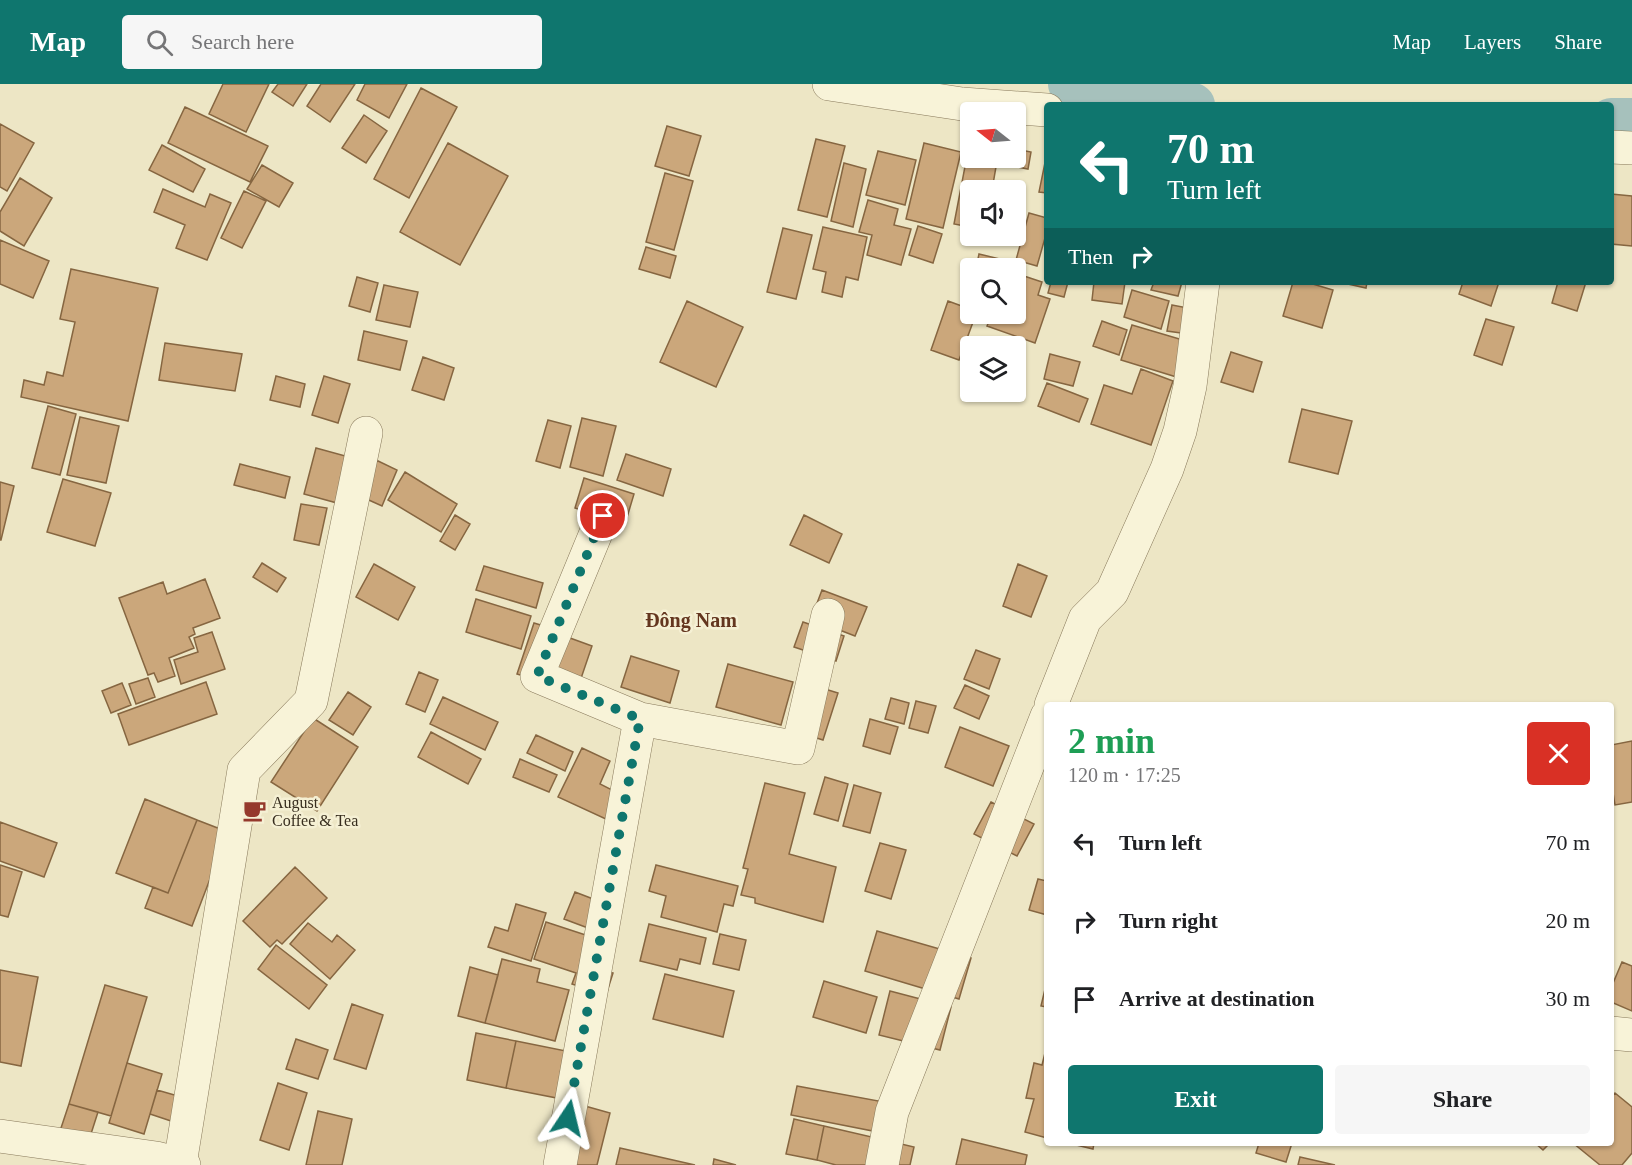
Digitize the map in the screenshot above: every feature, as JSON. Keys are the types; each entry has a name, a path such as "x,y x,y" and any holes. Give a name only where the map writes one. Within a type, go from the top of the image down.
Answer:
{"lane":[{"path":"829,84 962,104 1044,110"},
{"path":"1614,147 1632,148"},
{"path":"1052,702 1085,619 1112,592 1167,469 1180,431 1190,386 1203,285"},
{"path":"0,1136 156,1158 182,1164 244,770 311,701 366,433"},
{"path":"603,516 537,676 640,719 798,748 828,615"},
{"path":"560,1165 640,719"},
{"path":"882,1165 892,1112 1044,724"},
{"path":"1614,1033 1632,1035"}],"building":[{"path":"223,84 269,84 246,132 209,114"},
{"path":"278,84 307,84 293,106 272,92"},
{"path":"321,84 355,84 330,122 307,106"},
{"path":"365,84 407,84 389,118 357,100"},
{"path":"421,88 457,107 409,198 374,179"},
{"path":"185,107 268,146 250,182 168,143"},
{"path":"364,115 387,131 366,163 342,148"},
{"path":"0,124 34,143 7,191 0,187"},
{"path":"667,126 701,136 689,176 655,166"},
{"path":"816,139 845,146 827,217 798,210"},
{"path":"448,143 508,176 460,265 400,232"},
{"path":"924,143 960,152 943,228 906,219"},
{"path":"162,145 205,169 193,192 149,170"},
{"path":"878,151 916,160 905,205 866,195"},
{"path":"1026,151 1031,152 1028,169 1023,168 1026,168"},
{"path":"844,163 866,169 853,227 831,221"},
{"path":"262,165 293,183 279,207 247,189"},
{"path":"965,168 996,168 994,180 962,180"},
{"path":"1044,168 1044,193 1039,192"},
{"path":"665,173 693,181 674,250 646,242"},
{"path":"20,178 52,198 24,246 0,231 0,212"},
{"path":"163,189 205,207 210,194 231,203 207,260 176,248 185,225 154,212"},
{"path":"244,191 266,201 242,248 221,238"},
{"path":"960,193 960,225 954,224"},
{"path":"1614,194 1632,196 1632,246 1614,244"},
{"path":"868,200 898,209 894,225 911,229 901,265 867,255 872,235 859,232"},
{"path":"1029,213 1044,217 1044,242 1037,266 1026,263 1026,258 1017,258 1020,246 1026,246 1026,224"},
{"path":"918,226 942,234 933,263 909,255"},
{"path":"823,227 867,237 858,280 846,277 842,297 822,292 826,272 813,269"},
{"path":"783,228 812,235 796,299 767,292"},
{"path":"0,240 49,261 33,298 0,284"},
{"path":"646,247 676,256 670,278 639,269"},
{"path":"979,254 996,258 978,258"},
{"path":"71,269 158,288 128,421 21,397 24,380 44,385 47,372 63,376 75,322 60,319"},
{"path":"357,277 378,283 370,312 349,306"},
{"path":"1026,277 1042,282 1038,295 1050,299 1035,343 1026,340 1026,336 1015,336 987,326 988,324 1026,324"},
{"path":"384,285 418,292 410,327 376,320"},
{"path":"1050,285 1067,285 1064,297 1048,293"},
{"path":"1094,285 1125,285 1122,304 1092,300"},
{"path":"1153,285 1181,285 1178,296 1151,290"},
{"path":"1292,285 1316,285 1333,290 1322,328 1283,316"},
{"path":"1462,285 1498,285 1491,306 1459,294"},
{"path":"1557,285 1585,285 1577,311 1552,303"},
{"path":"1132,290 1169,301 1161,329 1124,317"},
{"path":"687,301 743,327 716,387 660,362"},
{"path":"948,301 960,305 960,324 972,324 968,336 960,336 959,360 931,350"},
{"path":"1172,305 1193,309 1188,334 1167,331"},
{"path":"1486,319 1514,327 1502,365 1474,355"},
{"path":"1102,321 1127,330 1119,355 1093,346"},
{"path":"1132,325 1193,343 1183,379 1121,360"},
{"path":"364,331 407,341 400,370 358,360"},
{"path":"165,343 242,354 235,391 159,380"},
{"path":"1231,352 1262,362 1253,392 1221,382"},
{"path":"1050,354 1080,362 1073,386 1044,379"},
{"path":"423,357 454,368 444,400 412,390"},
{"path":"1141,369 1173,381 1151,445 1091,424 1104,385 1132,394"},
{"path":"276,376 305,384 300,407 270,400"},
{"path":"324,376 350,384 338,423 312,415"},
{"path":"1047,383 1088,399 1079,422 1038,406"},
{"path":"48,406 76,414 60,475 32,468"},
{"path":"1302,409 1352,421 1338,474 1289,462"},
{"path":"80,417 119,426 106,483 67,475"},
{"path":"582,418 616,426 603,476 570,467"},
{"path":"548,420 571,426 560,468 536,461"},
{"path":"316,448 349,457 337,503 304,494"},
{"path":"626,454 671,469 663,496 617,480"},
{"path":"376,460 397,470 382,506 360,496"},
{"path":"240,464 290,477 285,498 234,485"},
{"path":"405,472 457,504 441,532 388,500"},
{"path":"584,478 634,494 625,524 575,508"},
{"path":"63,479 111,493 95,546 47,532"},
{"path":"0,482 14,486 1,540 0,540"},
{"path":"301,504 327,508 319,545 294,540"},
{"path":"455,515 470,524 455,550 440,541"},
{"path":"804,515 842,534 829,563 790,545"},
{"path":"262,563 286,578 277,592 253,577"},
{"path":"374,564 415,587 398,620 356,597"},
{"path":"1018,564 1047,576 1031,617 1003,606"},
{"path":"484,566 543,583 536,608 476,590"},
{"path":"205,579 220,618 193,628 195,634 189,637 194,648 169,658 175,676 158,682 154,673 148,675 119,598 163,582 167,594"},
{"path":"822,590 867,607 855,636 811,619"},
{"path":"476,599 531,616 521,649 466,632"},
{"path":"803,622 844,636 836,661 794,647"},
{"path":"534,623 554,629 537,680 517,674"},
{"path":"212,632 225,669 181,684 174,660 198,652 194,638"},
{"path":"559,634 592,646 575,696 541,684"},
{"path":"976,650 1000,659 989,689 964,679"},
{"path":"631,656 679,671 670,703 621,687"},
{"path":"728,664 793,682 781,725 716,707"},
{"path":"419,672 438,680 425,712 406,704"},
{"path":"148,678 155,697 136,704 129,684"},
{"path":"206,682 217,714 129,745 118,714"},
{"path":"122,683 131,705 111,713 102,691"},
{"path":"812,685 838,693 823,740 798,732"},
{"path":"965,685 989,696 979,719 954,708"},
{"path":"348,692 371,707 353,735 329,720"},
{"path":"443,697 498,722 485,750 430,724"},
{"path":"891,698 909,703 904,724 885,719"},
{"path":"916,701 936,706 928,733 909,728"},
{"path":"313,718 358,747 317,811 271,782"},
{"path":"870,719 898,727 890,754 863,746"},
{"path":"960,727 1009,746 993,786 945,767"},
{"path":"431,732 481,759 468,784 418,757"},
{"path":"536,735 573,752 565,771 527,753"},
{"path":"1632,741 1632,802 1615,805 1614,799 1614,744"},
{"path":"582,748 610,761 600,784 620,794 608,820 558,797"},
{"path":"520,759 557,775 549,792 513,777"},
{"path":"825,777 848,784 838,821 814,814"},
{"path":"765,783 805,793 789,854 836,867 823,922 755,903 755,898 741,895 748,869 743,868"},
{"path":"854,785 881,793 870,833 843,826"},
{"path":"145,799 197,820 168,893 116,873"},
{"path":"991,802 1016,815 999,847 974,834"},
{"path":"1016,815 1034,824 1017,856 999,847"},
{"path":"197,820 228,832 192,926 145,908 153,887 168,893"},
{"path":"0,822 57,843 44,877 0,861"},
{"path":"880,843 906,850 891,899 865,891"},
{"path":"0,865 22,872 8,917 0,915"},
{"path":"656,865 738,886 733,906 724,904 717,932 661,917 666,896 649,891"},
{"path":"295,867 327,898 282,944 277,940 270,947 243,921"},
{"path":"1038,879 1044,880 1044,914 1029,910"},
{"path":"575,892 614,907 604,934 564,919"},
{"path":"516,904 546,913 531,961 488,947 495,927 508,931"},
{"path":"546,922 610,943 601,970 613,973 606,995 572,984 576,973 534,959"},
{"path":"308,923 332,942 337,935 355,950 330,979 290,944"},
{"path":"649,924 706,938 700,964 680,959 677,970 640,961"},
{"path":"877,931 971,958 959,999 865,971"},
{"path":"720,934 746,940 739,970 713,964"},
{"path":"276,945 327,985 309,1009 258,969"},
{"path":"502,959 540,969 537,982 569,990 555,1041 485,1023"},
{"path":"1622,962 1632,966 1632,1011 1614,1003 1614,981"},
{"path":"470,967 498,975 485,1023 458,1016"},
{"path":"0,970 38,977 21,1066 0,1062"},
{"path":"665,974 734,991 723,1037 653,1019"},
{"path":"824,981 877,997 866,1033 813,1017"},
{"path":"105,985 147,997 111,1116 69,1104"},
{"path":"890,991 951,1007 940,1050 879,1035"},
{"path":"352,1004 383,1015 366,1069 334,1059"},
{"path":"476,1033 516,1041 506,1088 467,1080"},
{"path":"296,1039 328,1050 318,1079 286,1069"},
{"path":"516,1041 571,1052 562,1099 506,1088"},
{"path":"1044,1057 1044,1137 1025,1132 1034,1099 1026,1098 1034,1063 1042,1065"},
{"path":"127,1063 162,1074 144,1134 109,1123"},
{"path":"278,1083 307,1093 289,1150 260,1140"},
{"path":"797,1086 884,1102 878,1132 791,1115"},
{"path":"157,1090 178,1096 171,1121 150,1114"},
{"path":"1614,1094 1632,1107 1632,1153 1622,1165 1600,1165 1577,1146 1614,1146"},
{"path":"69,1104 98,1112 89,1140 60,1131"},
{"path":"585,1106 610,1113 597,1165 570,1165"},
{"path":"318,1111 352,1119 342,1165 306,1165"},
{"path":"794,1119 824,1126 817,1160 786,1154"},
{"path":"824,1126 876,1138 870,1165 836,1165 817,1160"},
{"path":"876,1138 914,1147 910,1165 870,1165"},
{"path":"962,1139 1027,1155 1025,1165 956,1165"},
{"path":"1258,1146 1291,1146 1286,1162 1256,1153"},
{"path":"620,1148 695,1165 616,1165"},
{"path":"1300,1157 1335,1165 1298,1165"},
{"path":"714,1159 736,1165 713,1165"}],"waterway":[{"path":"1070,84 1175,102"},
{"path":"1614,120 1632,120"}],"place":[{"name":"August Coffee & Tea","path":"254,811"}],"district":[{"name":"Đông Nam","path":"691,620"}],"route":[{"path":"568,1118 640,719 537,676 603,516"}]}
